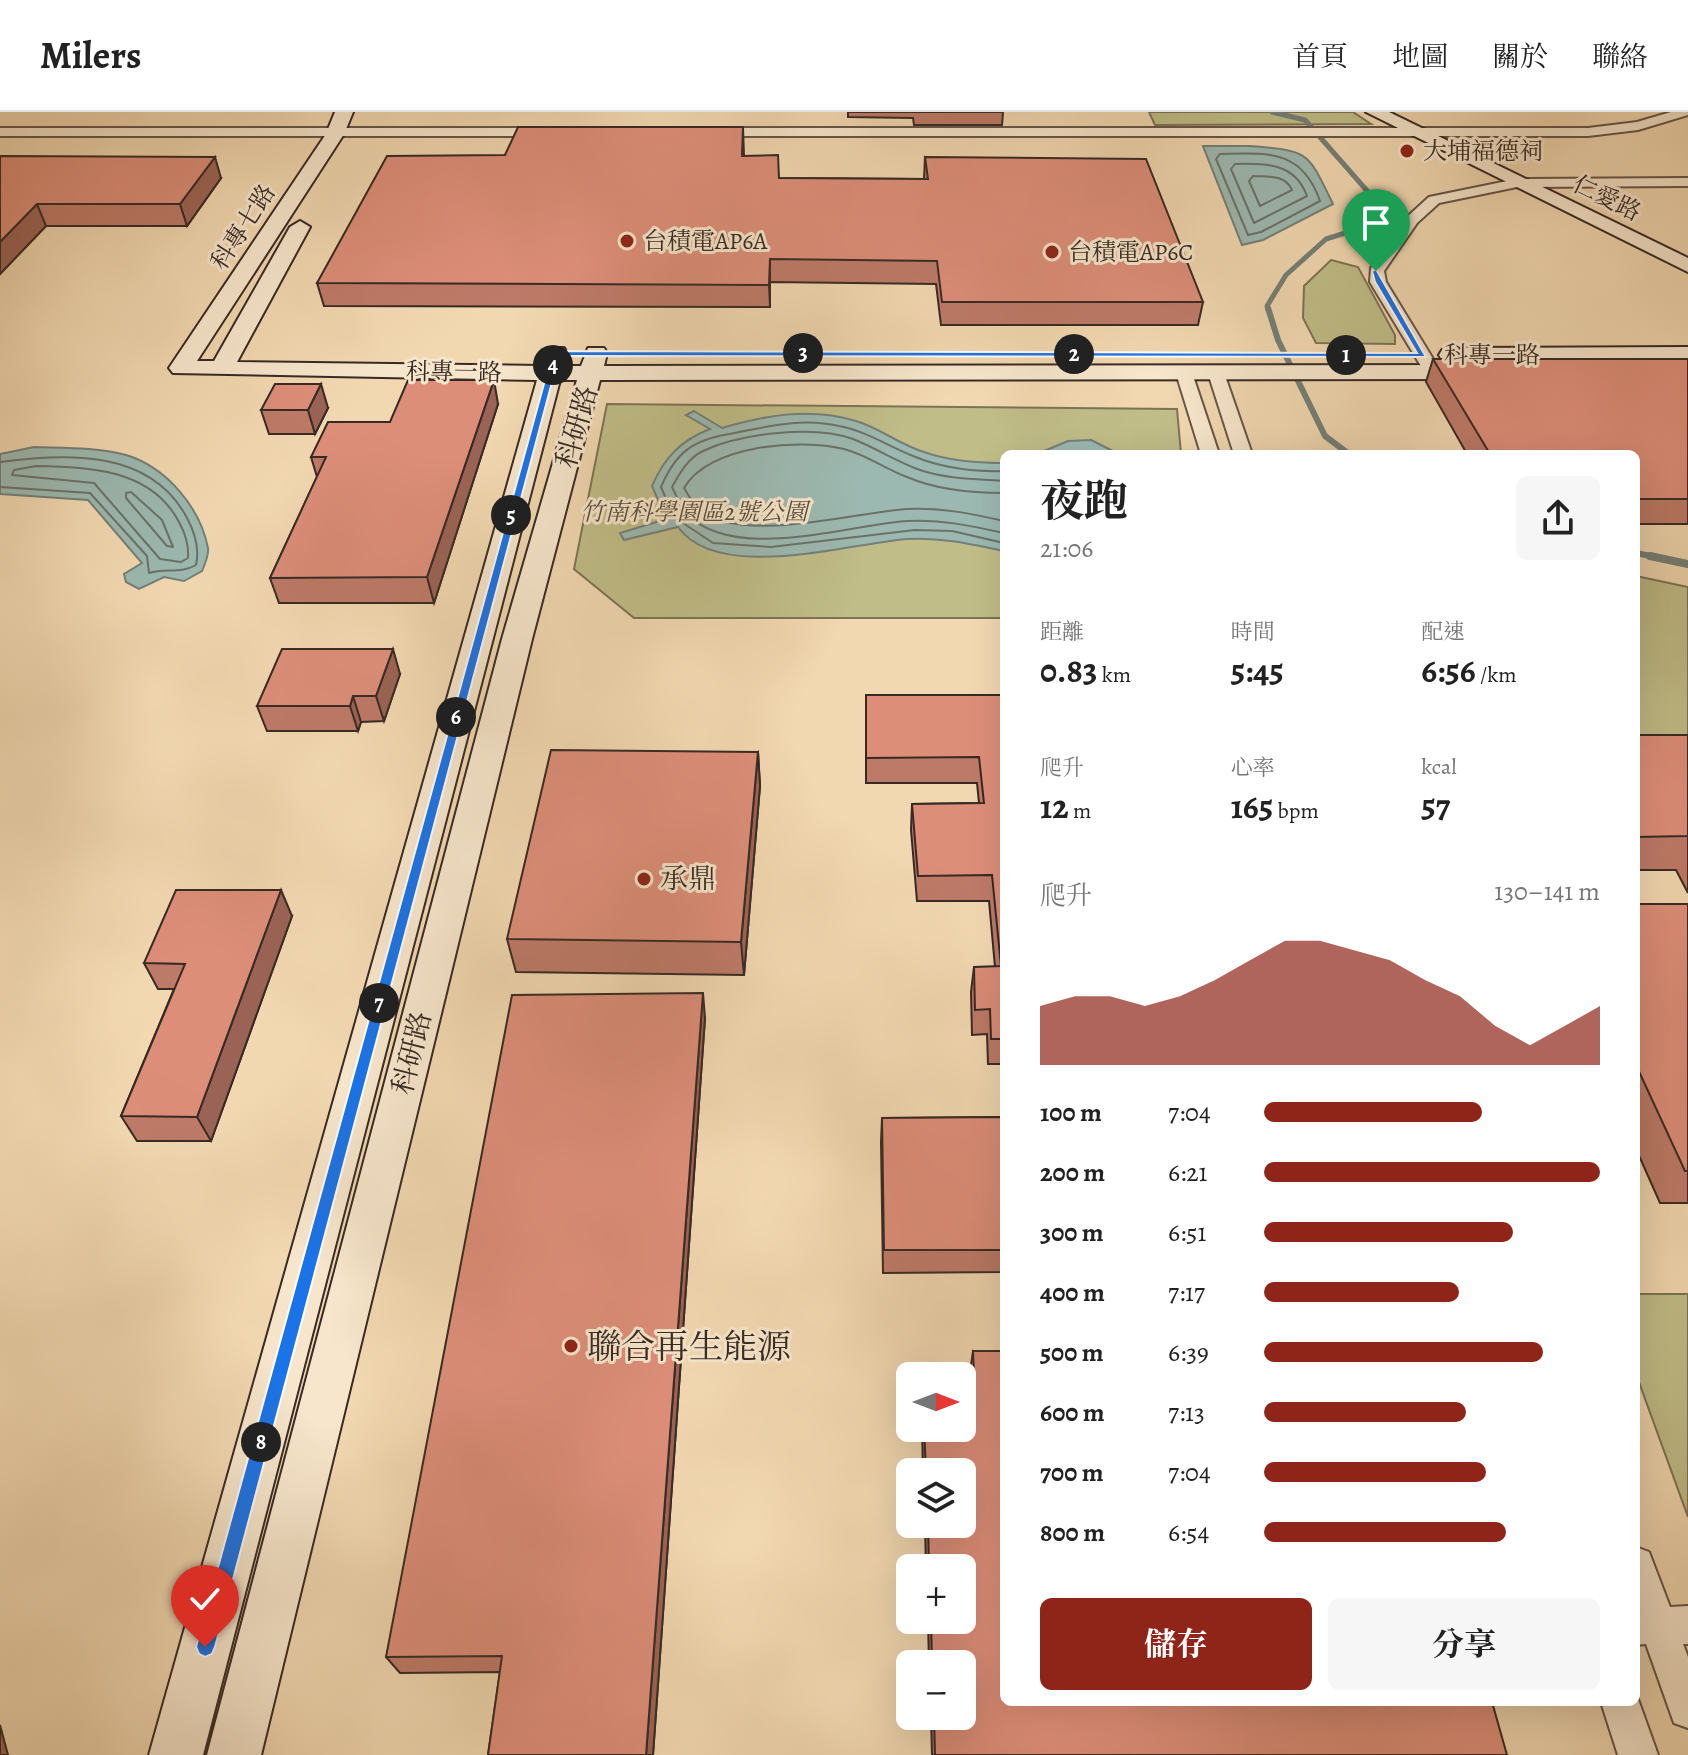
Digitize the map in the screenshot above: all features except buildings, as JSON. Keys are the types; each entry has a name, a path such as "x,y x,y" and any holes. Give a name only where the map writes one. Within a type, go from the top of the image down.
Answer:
{"street":[{"name":"科專七路","path":"226,360 344,134 344,112"},
{"name":"科專七路","path":"186,359 362,112"},
{"path":"1133,112 1140,132"},
{"name":"仁愛路","path":"1375,112 1688,266"},
{"path":"698,132 1588,132 1638,126 1684,112"},
{"path":"0,132 556,132"},
{"path":"1428,364 1378,282 1376,271 1412,220 1434,200 1517,183 1688,182"},
{"name":"科專一路","path":"1428,364 1688,354"},
{"name":"科專一路","path":"186,359 553,363 1428,364 1688,372"},
{"name":"科研路","path":"176,1755 553,363"},
{"name":"科研路","path":"234,1755 517,639 594,363"},
{"path":"1182,364 1209,450"},
{"path":"1213,364 1242,450"},
{"path":"1640,1575 1688,1709"},
{"path":"1621,1706 1638,1755"}],"green space":[{"path":"1149,112 1353,112 1371,124 1155,125"},
{"path":"1331,260 1358,267 1395,335 1395,344 1316,343 1303,318 1304,286"},
{"name":"竹南科學園區2號公園","path":"607,404 1177,409 1181,450 1000,450 1000,618 634,618 574,569"},
{"path":"1640,577 1688,587 1688,745 1640,745"},
{"path":"1640,1294 1688,1294 1688,1517 1640,1385"}],"water":[{"path":"1203,146 1285,150 1304,157 1318,173 1333,204 1263,240 1242,245"},
{"path":"694,411 722,428 789,414 822,414 865,424 934,455 964,461 1000,463 1000,550 932,539 907,539 785,556 752,557 722,553 697,544 678,527 624,540 620,533 666,519 652,486 675,451 710,429 686,415"},
{"path":"1091,440 1111,450 1047,450 1068,441"},
{"path":"34,447 115,452 155,469 189,504 204,533 208,548 202,571 184,581 164,577 139,589 126,582 124,574 142,563 88,500 0,494 0,454"}],"waterway":[{"path":"1268,310 1267,306 1286,275 1326,239 1374,224 1376,201 1305,120 1272,112"},
{"path":"1268,308 1278,340 1325,436 1344,450"},
{"path":"1640,554 1660,558"},
{"path":"1650,556 1688,564"}],"place":[{"name":"大埔福德祠","path":"1407,151"},
{"name":"台積電AP6A","path":"627,241"},
{"name":"台積電AP6C","path":"1052,252"},
{"name":"承鼎","path":"644,879"},
{"name":"聯合再生能源","path":"571,1346"}],"route":[{"path":"205,1647 556,353 1423,355 1378,282 1376,271"}]}
